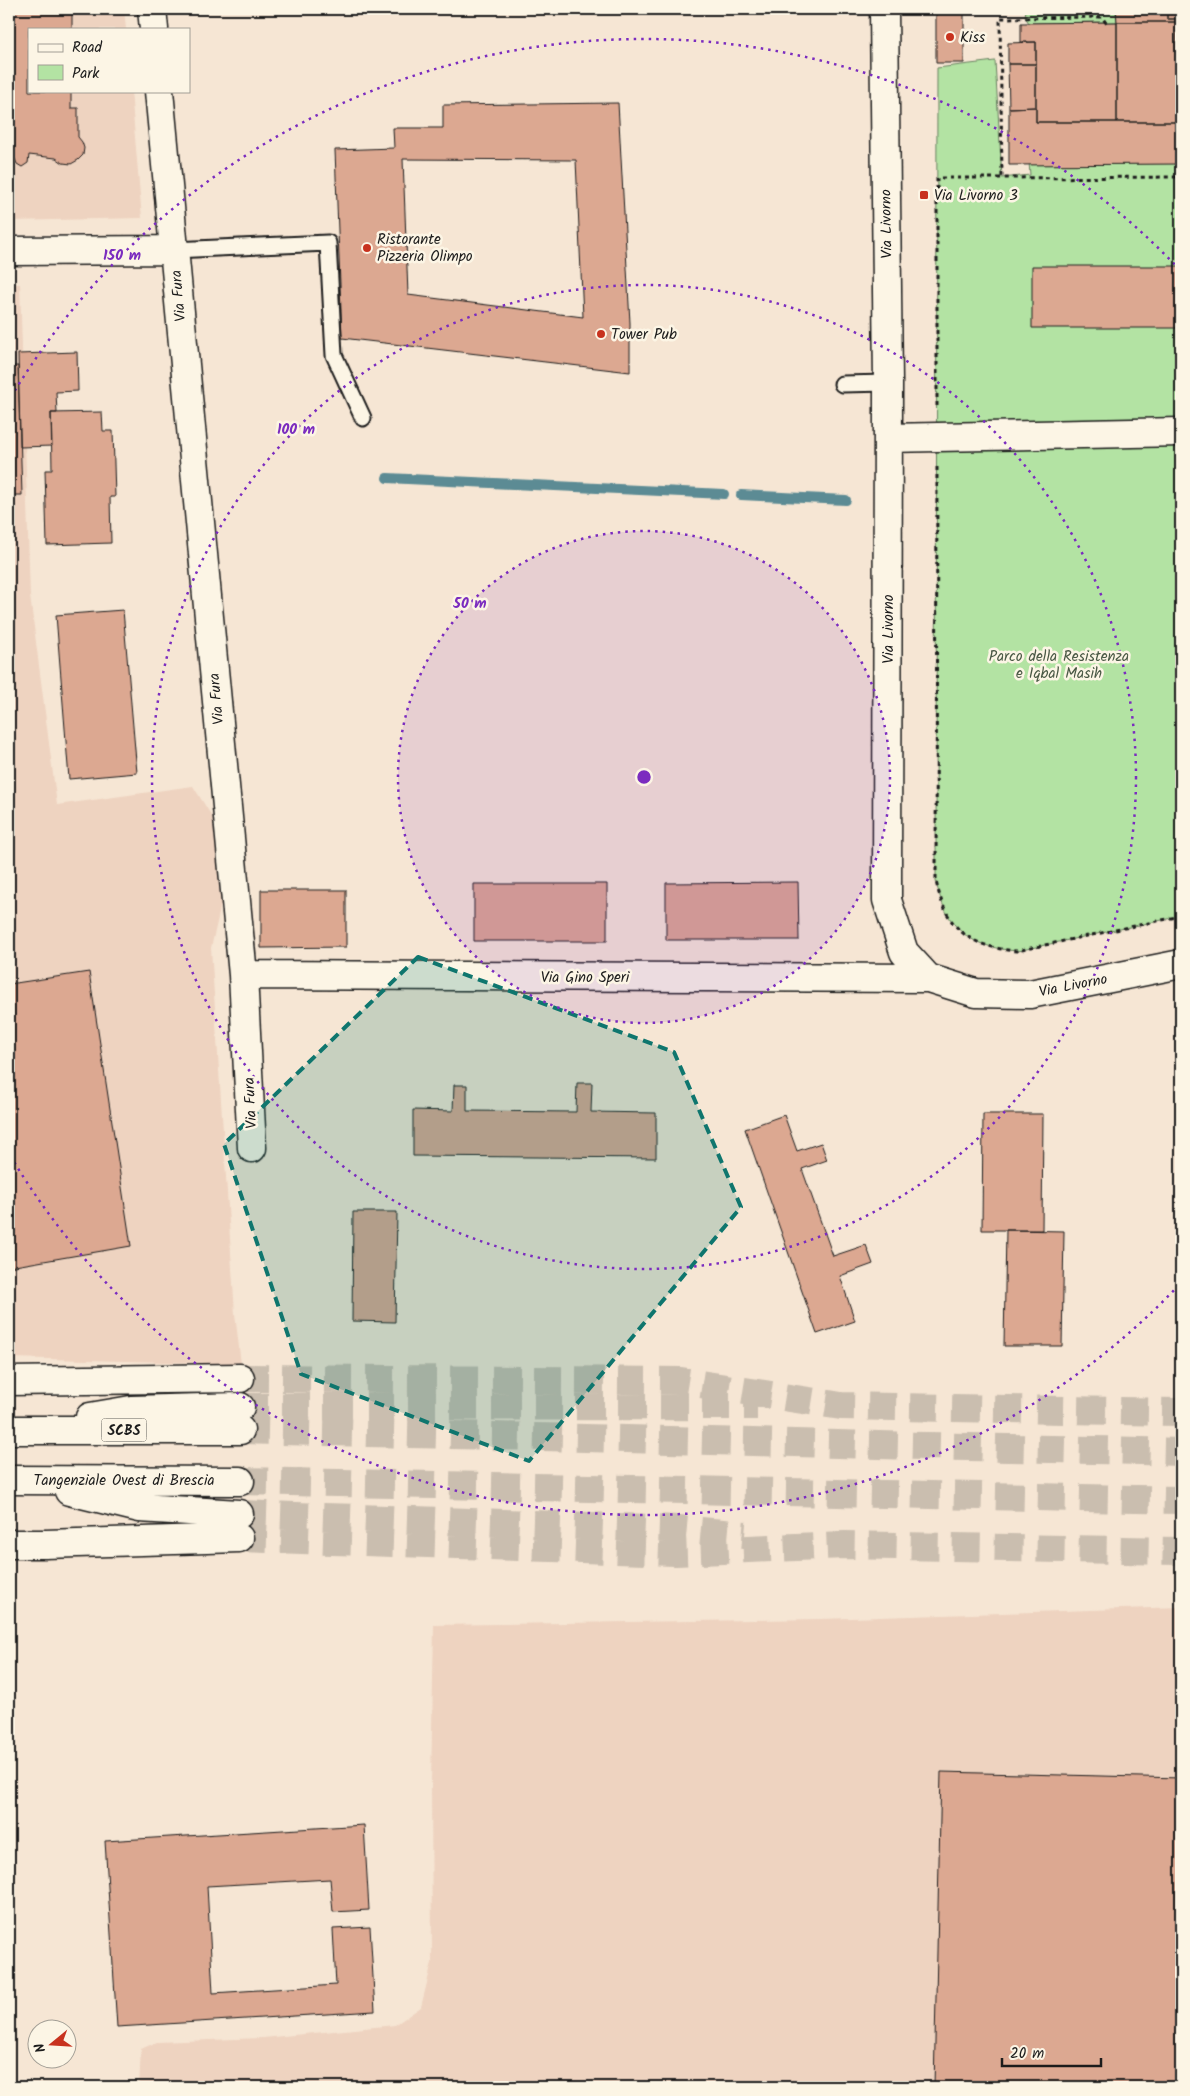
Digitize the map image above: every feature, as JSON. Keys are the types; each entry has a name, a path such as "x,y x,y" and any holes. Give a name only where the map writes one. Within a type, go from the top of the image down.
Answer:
{"main road":[{"path":"152,9 154,28"},
{"name":"Via Livorno","path":"884,9 888,383 887,900 904,952 928,978 976,993 1030,994 1181,964"},
{"name":"Via Fura","path":"159,92 243,975 252,1148"},
{"path":"9,251 173,250"},
{"path":"888,438 1181,432"},
{"name":"Via Gino Speri","path":"243,975 928,978"},
{"path":"9,1381 240,1378"},
{"path":"14,1430 131,1410 240,1419"},
{"path":"9,1544 45,1544 239,1526 139,1508 17,1480"},
{"name":"Tangenziale Ovest di Brescia","path":"17,1480 240,1481"}],"lane":[{"name":"Via Fura","path":"173,250 328,244 334,355 363,418"},
{"path":"842,384 888,383"}],"path":[{"path":"1002,178 1000,18 1102,17 1106,23"},
{"path":"937,406 937,178 1181,177"},
{"path":"937,458 936,881 940,898 949,918 960,932 978,943 998,949 1017,951 1181,916"}],"highlighted area":[{"path":"418,957 674,1052 741,1207 529,1461 301,1374 224,1144"}],"shaded area":[{"path":"9,9 124,9 126,28 28,28 28,92 131,92 142,218 9,221"},
{"path":"9,284 20,284 30,596 57,805 193,786 216,823 224,892 211,948 235,1314 241,1364 9,1358"},
{"path":"1181,1607 1181,2087 139,2087 141,2049 157,2042 263,2038 395,2025 421,2007 432,1963 431,1782 434,1625 821,1619"}],"green space":[{"path":"1026,9 1116,9 1117,22 1029,23 1025,17"},
{"name":"Parco della Resistenza e Iqbal Masih","path":"995,61 1002,178 1030,175 1029,162 1181,162 1181,916 1017,951 986,945 962,933 946,912 936,881 937,68"}],"building":[{"path":"9,9 72,9 72,28 28,28 28,92 71,92 71,108 78,108 78,137 84,148 83,155 71,164 63,163 56,158 29,155 28,163 22,167 17,164 15,159 9,159"},
{"path":"1116,9 1167,9 1167,19 1177,19 1177,22 1117,22"},
{"path":"1167,9 1181,9 1181,164 1009,165 1009,108 1036,107 1036,122 1178,122 1177,19 1167,19"},
{"name":"Kiss","path":"936,11 964,11 964,63 936,63"},
{"path":"1117,22 1177,22 1178,122 1117,122"},
{"path":"1117,22 1117,122 1036,122 1036,42 1021,42 1021,23"},
{"path":"1036,42 1036,64 1008,64 1008,43"},
{"path":"1008,64 1036,64 1036,107 1009,108"},
{"path":"618,103 630,323 630,372 342,338 335,150 394,148 393,128 443,128 443,105","holes":["403,159 576,160 583,317 408,295"]},
{"path":"1032,266 1181,266 1181,328 1032,328"},
{"path":"77,352 78,391 56,392 57,413 51,413 52,446 20,447 18,354"},
{"path":"9,366 18,366 22,495 9,495"},
{"path":"102,412 103,431 113,431 115,497 110,497 111,543 47,545 45,470 52,470 51,413"},
{"path":"123,610 137,773 69,779 56,615"},
{"path":"798,882 799,940 666,940 666,883"},
{"path":"474,884 607,884 607,941 474,941"},
{"path":"261,890 346,890 346,947 261,948"},
{"path":"89,972 131,1246 9,1267 9,984"},
{"path":"577,1083 592,1083 591,1112 656,1113 656,1158 413,1156 413,1110 453,1111 454,1085 467,1085 467,1111 576,1112"},
{"path":"983,1114 1043,1114 1042,1230 982,1230"},
{"path":"784,1115 797,1151 821,1143 827,1160 802,1169 833,1256 866,1245 873,1264 840,1276 855,1321 817,1334 745,1129"},
{"path":"353,1212 397,1212 395,1322 352,1321"},
{"path":"1006,1230 1064,1231 1062,1346 1004,1346"},
{"path":"941,1772 1181,1778 1181,2087 934,2087"},
{"path":"364,1825 369,1910 333,1912 330,1879 207,1886 213,1993 336,1985 333,1929 370,1927 375,2011 117,2027 105,1841"}],"waterway":[{"path":"387,478 724,494"},
{"path":"741,495 846,500"}],"tunnel":[{"path":"240,1378 681,1381 841,1406 1181,1412"},
{"path":"240,1407 757,1406"},
{"path":"240,1430 1181,1452"},
{"path":"240,1481 1181,1500"},
{"path":"239,1514 678,1529 745,1535"},
{"path":"239,1538 676,1552 845,1545 1181,1551"}],"place":[{"name":"Kiss","path":"950,37"},
{"name":"Via Livorno 3","path":"924,195"},
{"name":"Ristorante Pizzeria Olimpo","path":"367,248"},
{"name":"Tower Pub","path":"601,334"}]}
